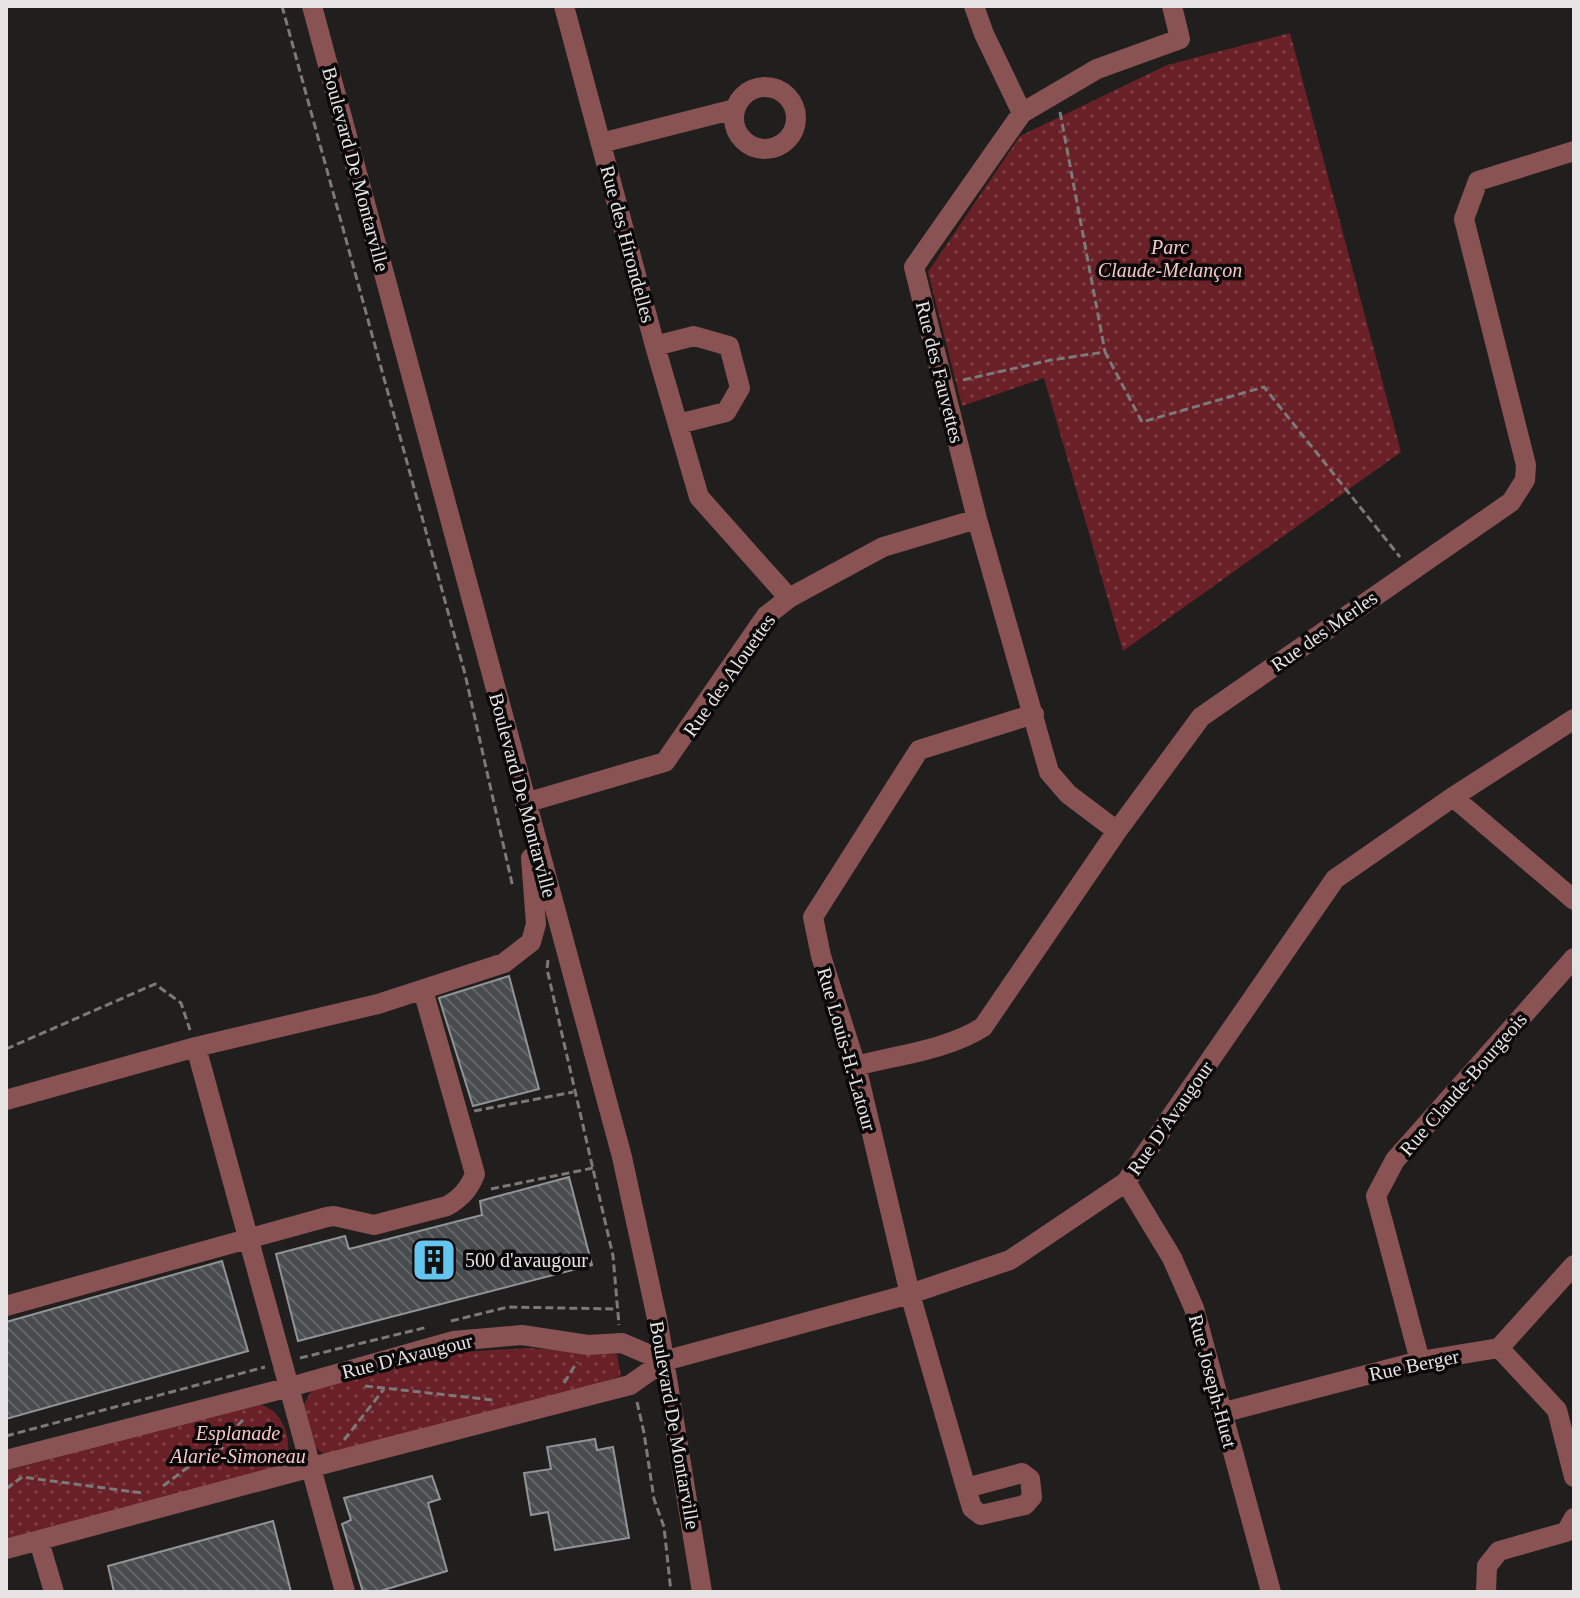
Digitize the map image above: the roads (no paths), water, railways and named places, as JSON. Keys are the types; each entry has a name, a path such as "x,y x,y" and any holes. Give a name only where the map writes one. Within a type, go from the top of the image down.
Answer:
{"street":[{"name":"Boulevard De Montarville","path":"312,6 622,1157 671,1393 702,1592"},
{"name":"Rue des Hirondelles","path":"564,6 699,497 789,598"},
{"path":"974,6 1022,113"},
{"name":"Rue des Fauvettes","path":"1117,831 1068,794 1049,772 977,519 914,267 1022,113 1097,69 1180,39 1172,6"},
{"name":"Rue des Hirondelles","path":"601,143 735,109"},
{"name":"Rue des Merles","path":"856,1066 969,1036 983,1027 1117,831 1201,717 1511,502 1525,480 1526,465 1464,219 1478,181 1574,151"},
{"name":"Rue des Hirondelles","path":"655,346 694,336 729,346 740,388 726,412 678,424"},
{"name":"Rue des Alouettes","path":"525,803 665,762 766,616 789,598 883,547 977,519"},
{"name":"Rue Louis-H.-Latour","path":"966,1488 910,1294 856,1066 821,956 813,917 919,750 1034,714"},
{"name":"Rue D'Avaugour","path":"6,1549 630,1385 664,1361 910,1294 1010,1260 1126,1182 1335,879 1453,797 1574,719"},
{"path":"1453,797 1574,900"},
{"path":"6,1100 196,1047 378,1004 504,963 531,942 536,924 531,852 533,831"},
{"name":"Rue Claude-Bourgeois","path":"1420,1361 1376,1196 1395,1160 1574,958"},
{"path":"6,1306 327,1217 374,1225 447,1206 464,1194 475,1174 423,990"},
{"path":"196,1047 290,1387 320,1465 345,1592"},
{"name":"Rue Joseph-Huet","path":"1126,1182 1172,1258 1194,1308 1271,1592"},
{"path":"1574,1265 1499,1348 1557,1410 1574,1477"},
{"name":"Rue D'Avaugour","path":"6,1460 290,1387 453,1341 522,1335 588,1345 622,1343 664,1361"},
{"name":"Rue Berger","path":"1221,1413 1420,1361 1499,1348"},
{"path":"1486,1592 1487,1566 1499,1551 1566,1532 1574,1518"},
{"path":"39,1541 54,1592"}],"place":[{"name":"500 d'avaugour","path":"434,1260"}],"park label":[{"name":"Parc Claude-Melançon","path":"1170,258"},
{"name":"Esplanade Alarie-Simoneau","path":"238,1444"}]}
